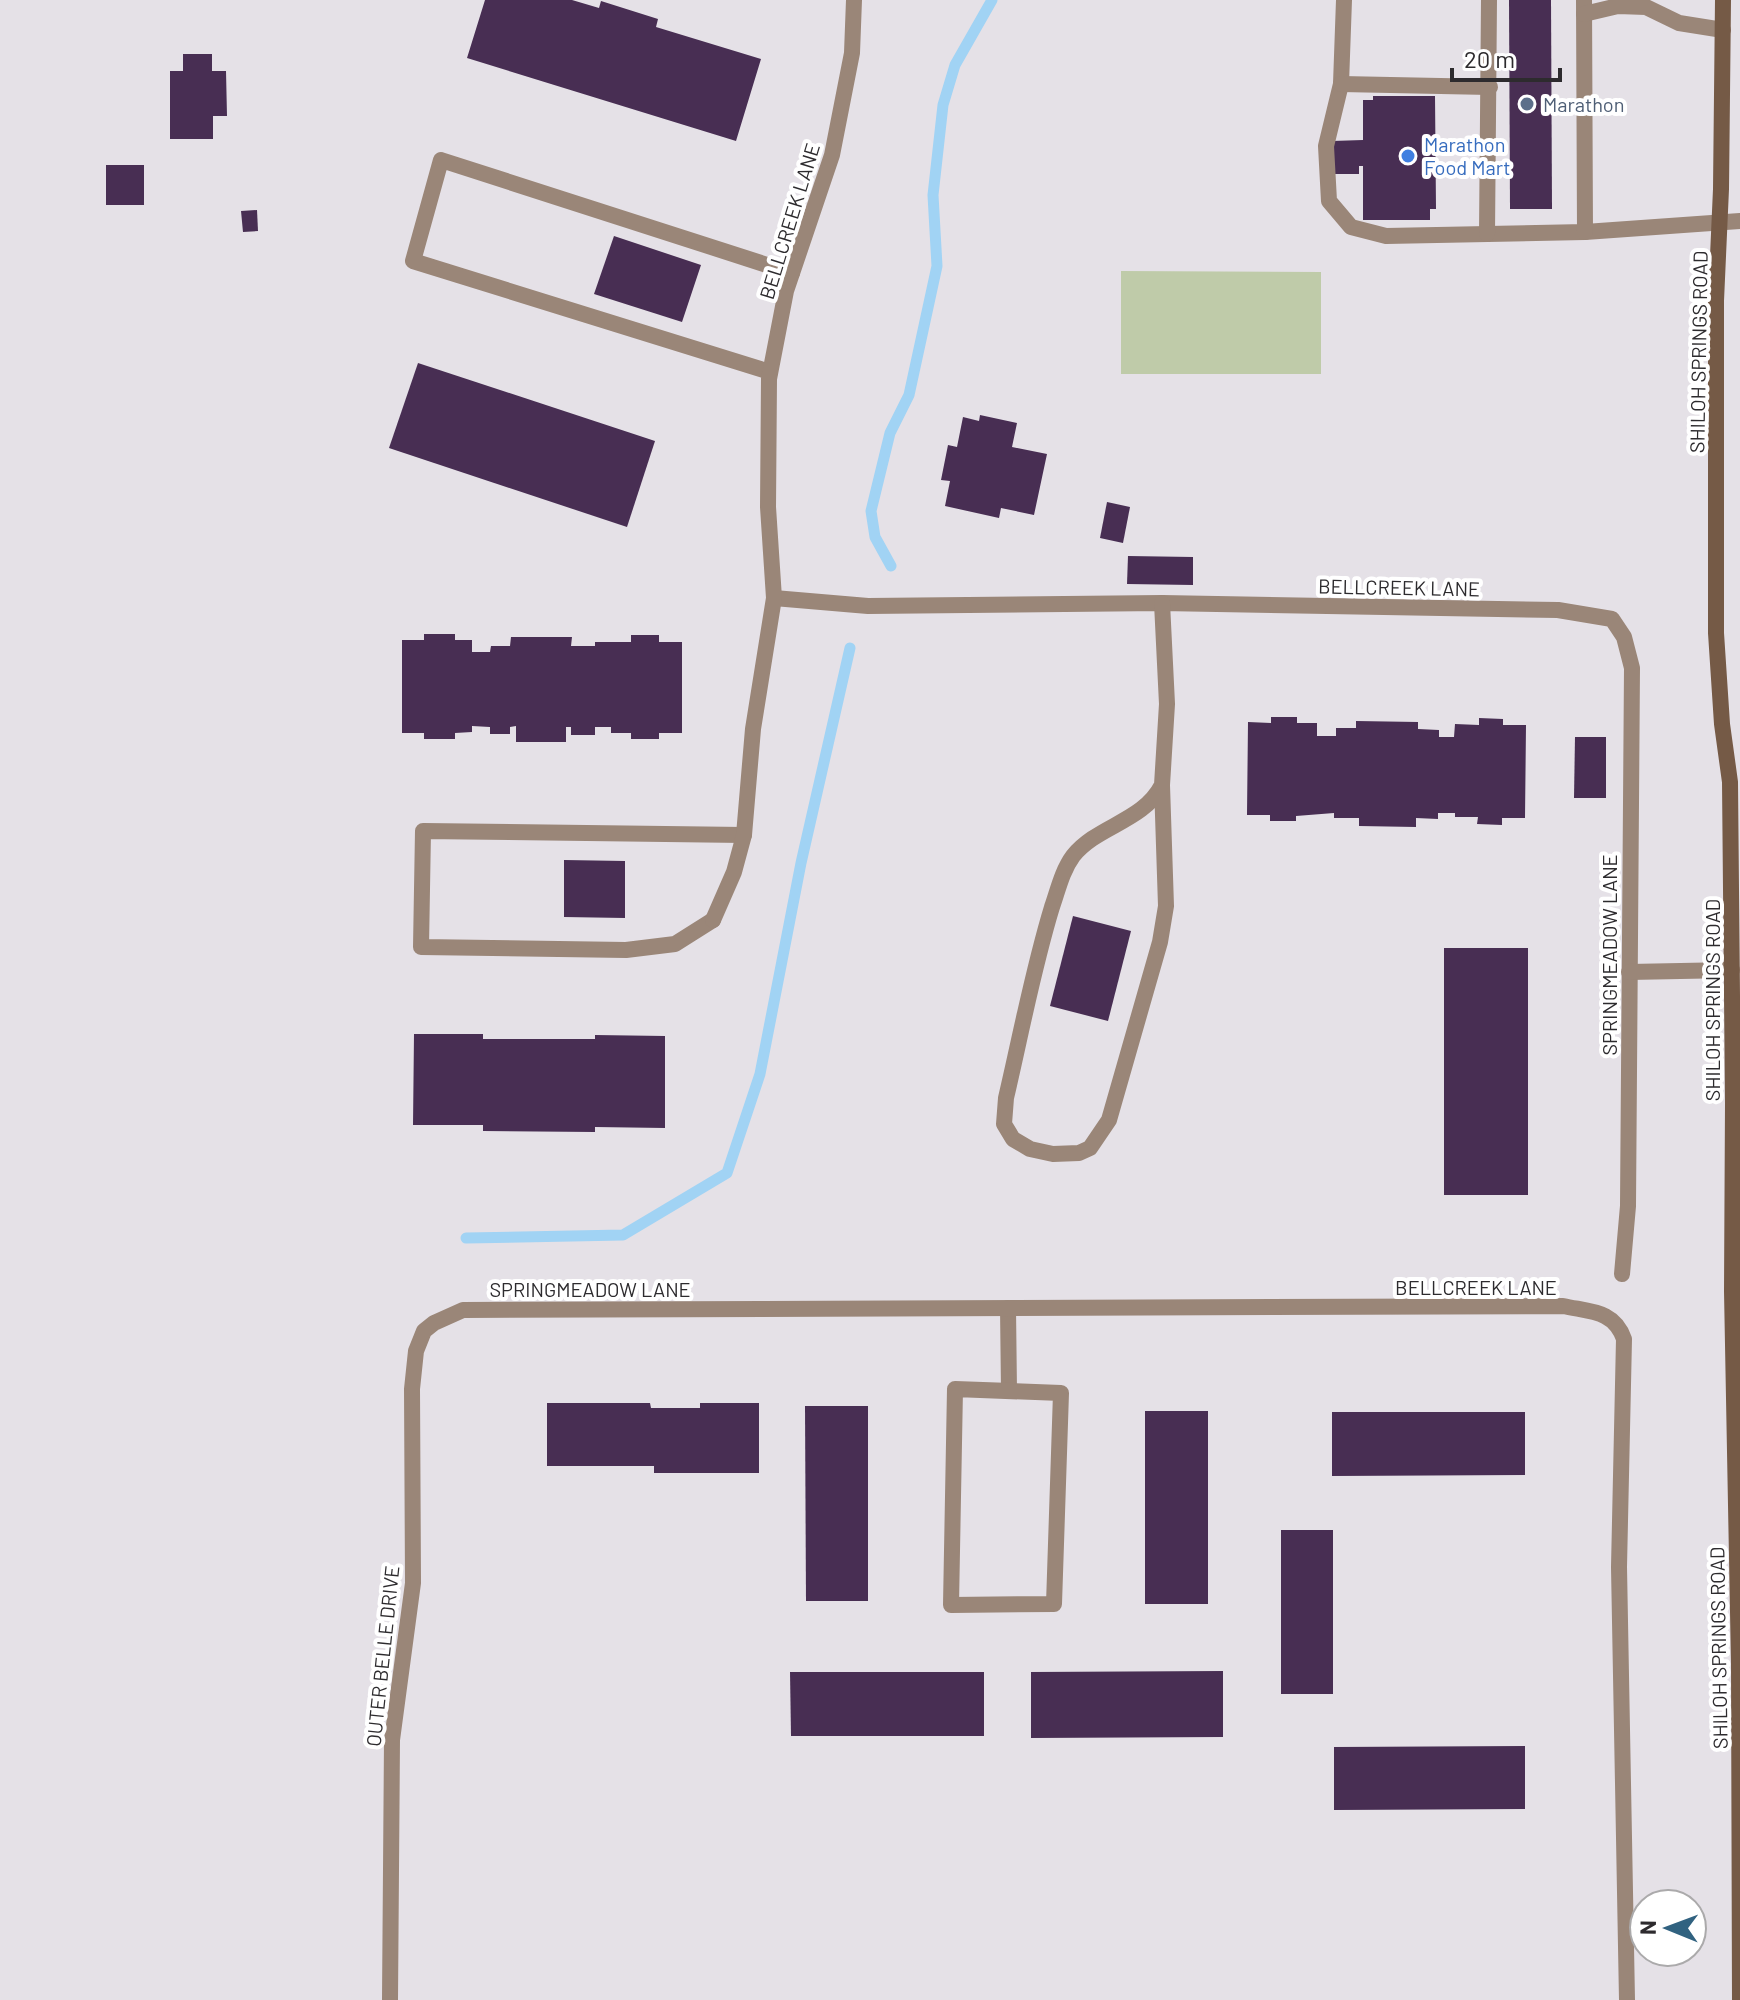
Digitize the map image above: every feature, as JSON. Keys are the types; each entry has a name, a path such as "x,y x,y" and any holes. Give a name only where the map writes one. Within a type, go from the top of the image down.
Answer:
{"street":[{"name":"BELLCREEK LANE","path":"744,835 423,831 421,947 626,950 675,944 713,920 734,872 744,835 753,729 774,598 768,507 770,372 792,273 832,155 852,53 854,0"},
{"path":"1344,0 1341,84 1326,146 1329,201 1351,227 1386,236 1585,232 1740,221"},
{"path":"1487,234 1489,0"},
{"name":"SHILOH SPRINGS ROAD","path":"1723,0 1716,301 1716,633 1722,724 1730,782 1736,1102 1740,2000"},
{"path":"1585,232 1584,7 1646,7 1679,23 1723,30"},
{"path":"1341,84 1490,87"},
{"path":"770,372 413,261 441,160 792,273"},
{"name":"BELLCREEK LANE","path":"774,598 868,606 1162,603 1558,610 1612,619 1624,637"},
{"path":"1162,603 1167,704 1162,785 1166,906 1160,942 1109,1120 1090,1148 1079,1153 1053,1154 1030,1149 1013,1139 1004,1124 1006,1098 1043,939 1063,873 1088,839 1139,812 1155,799 1162,785"},
{"name":"SPRINGMEADOW LANE","path":"1622,1274 1628,1206 1632,668 1624,637"},
{"path":"1629,972 1732,970"},
{"name":"BELLCREEK LANE","path":"749,1309 1563,1306 1609,1317 1619,1326 1624,1339 1619,1567 1627,2000"},
{"path":"1008,1308 1009,1391"},
{"name":"SPRINGMEADOW LANE","path":"434,1323 463,1310 749,1309"},
{"name":"OUTER BELLE DRIVE","path":"390,2000 392,1740 413,1583 412,1389 416,1351 424,1331 434,1323"},
{"path":"955,1389 1009,1391 1061,1393 1054,1604 951,1605 955,1389"}],"green space":[{"path":"1121,271 1321,272 1321,374 1121,374"}],"building":[{"path":"485,0 572,0 599,8 601,1 658,19 656,27 761,59 736,141 467,58"},
{"path":"1509,0 1551,0 1552,209 1510,209"},
{"path":"183,54 212,54 212,71 226,71 227,116 213,116 213,139 170,139 170,71 183,71"},
{"path":"1373,96 1435,96 1436,209 1430,209 1430,220 1363,220 1363,166 1359,166 1359,174 1332,174 1332,141 1363,140 1363,100 1373,100"},
{"path":"106,165 144,165 144,205 106,205"},
{"path":"257,210 258,231 243,232 241,211"},
{"path":"614,236 701,265 682,322 594,294"},
{"path":"418,363 655,441 627,527 389,448"},
{"path":"980,415 1017,423 1012,447 1047,454 1034,515 1001,508 999,518 945,506 950,481 941,480 948,445 957,447 963,417 979,421"},
{"path":"1107,502 1130,507 1123,543 1100,538"},
{"path":"1128,556 1193,557 1193,585 1127,584"},
{"path":"424,634 455,634 455,640 472,640 472,652 490,652 491,646 510,646 511,637 572,637 571,646 631,642 631,635 659,635 659,642 682,642 682,733 659,733 659,739 631,739 631,733 611,733 611,727 595,727 595,735 571,735 571,727 566,727 566,742 516,742 516,726 510,727 510,734 490,734 490,727 472,726 472,732 455,733 455,739 424,739 424,733 402,733 402,640 424,640"},
{"path":"1271,717 1297,717 1297,723 1317,723 1317,736 1336,736 1336,728 1356,728 1356,721 1418,722 1418,729 1439,730 1439,737 1454,737 1455,724 1479,725 1479,718 1503,719 1503,725 1526,725 1525,818 1502,818 1502,825 1477,824 1478,817 1438,813 1438,819 1416,818 1416,827 1359,826 1359,818 1334,818 1334,813 1296,816 1296,821 1270,821 1270,815 1247,815 1248,722 1271,723"},
{"path":"1575,737 1606,737 1606,798 1574,798"},
{"path":"564,860 625,861 625,918 564,917"},
{"path":"1073,916 1131,931 1108,1021 1050,1006"},
{"path":"1444,948 1528,948 1528,1195 1444,1195"},
{"path":"414,1034 483,1034 483,1039 665,1036 665,1128 595,1127 595,1132 483,1131 483,1125 413,1125"},
{"path":"547,1403 650,1403 651,1408 700,1408 700,1403 759,1403 759,1473 654,1473 654,1466 547,1466"},
{"path":"805,1406 868,1406 868,1601 806,1601"},
{"path":"1145,1411 1208,1411 1208,1604 1145,1604"},
{"path":"1332,1412 1525,1412 1525,1475 1332,1476"},
{"path":"1281,1530 1333,1530 1333,1694 1281,1694"},
{"path":"1223,1671 1223,1737 1031,1738 1031,1672"},
{"path":"790,1672 984,1672 984,1736 791,1736"},
{"path":"1525,1746 1525,1809 1334,1810 1334,1747"}],"waterway":[{"path":"891,566 875,537 871,511 890,433 909,395 937,266 933,195 943,105 955,65 992,0"},
{"path":"466,1238 623,1235 727,1173 760,1074 801,863 850,648"}],"place":[{"name":"Marathon","path":"1527,104"},
{"name":"Marathon Food Mart","path":"1408,156"}]}
